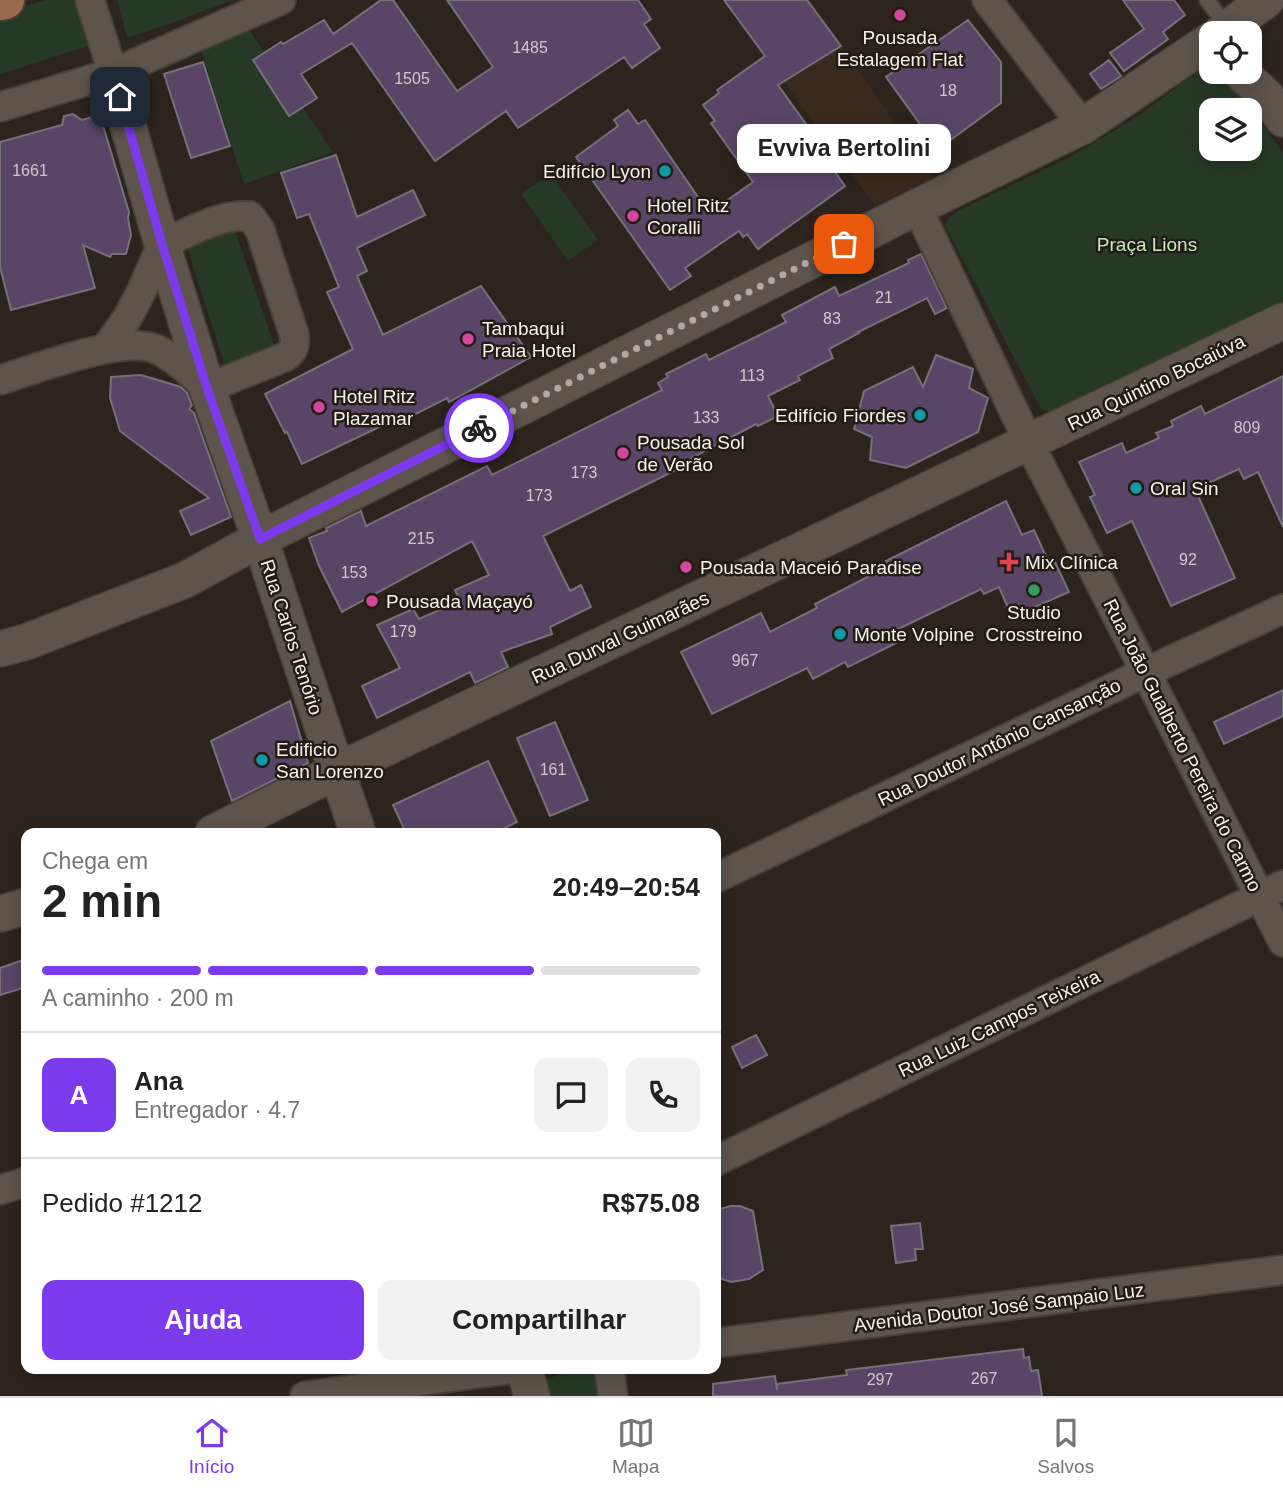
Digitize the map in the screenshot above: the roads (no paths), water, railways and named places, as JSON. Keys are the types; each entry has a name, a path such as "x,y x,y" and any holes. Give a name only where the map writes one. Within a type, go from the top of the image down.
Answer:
{"street":[{"name":"Rua Carlos Tenório","path":"90,0 207,388 356,828"},
{"path":"0,107 113,73 281,0"},
{"path":"987,0 1083,126"},
{"path":"1239,21 1266,0"},
{"path":"0,649 26,642 185,580 260,539 1083,126 1199,51"},
{"path":"1256,84 1278,100"},
{"name":"Rua João Gualberto Pereira do Carmo","path":"917,207 1029,443 1146,672 1272,890 1283,942"},
{"path":"0,380 106,348 135,346 155,349 175,361 207,388 285,358 296,344 294,334 256,222 250,216 240,215 219,219 162,244 128,317 106,348"},
{"name":"Rua Quintino Bocaiúva","path":"1029,443 1283,321"},
{"name":"Rua Durval Guimarães","path":"223,828 337,771 1029,443"},
{"name":"Rua Doutor Antônio Cansanção","path":"721,876 1283,609"},
{"name":"Rua Luiz Campos Teixeira","path":"721,1159 1272,890"},
{"path":"0,914 21,908"},
{"path":"0,1190 21,1184"},
{"name":"Avenida Doutor José Sampaio Luz","path":"721,1342 1283,1270"},
{"path":"305,1396 475,1374"},
{"path":"523,1374 532,1396"},
{"path":"611,1374 613,1396"}],"lane":[{"path":"1207,0 1211,21"}],"place":[{"name":"Pousada Estalagem Flat","path":"900,15"},
{"name":"Edifício Lyon","path":"665,171"},
{"name":"Hotel Ritz Coralli","path":"633,216"},
{"name":"Evviva Bertolini","path":"844,244"},
{"name":"Tambaqui Praia Hotel","path":"468,339"},
{"name":"Hotel Ritz Plazamar","path":"319,407"},
{"name":"Edifício Fiordes","path":"920,415"},
{"name":"Pousada Sol de Verão","path":"623,453"},
{"name":"Oral Sin","path":"1136,488"},
{"name":"Mix Clínica","path":"1009,562"},
{"name":"Pousada Maceió Paradise","path":"686,567"},
{"name":"Studio Crosstreino","path":"1034,590"},
{"name":"Pousada Maçayó","path":"372,601"},
{"name":"Monte Volpine","path":"840,634"},
{"name":"Edificio San Lorenzo","path":"262,760"}],"park label":[{"name":"Praça Lions","path":"1147,244"}]}
